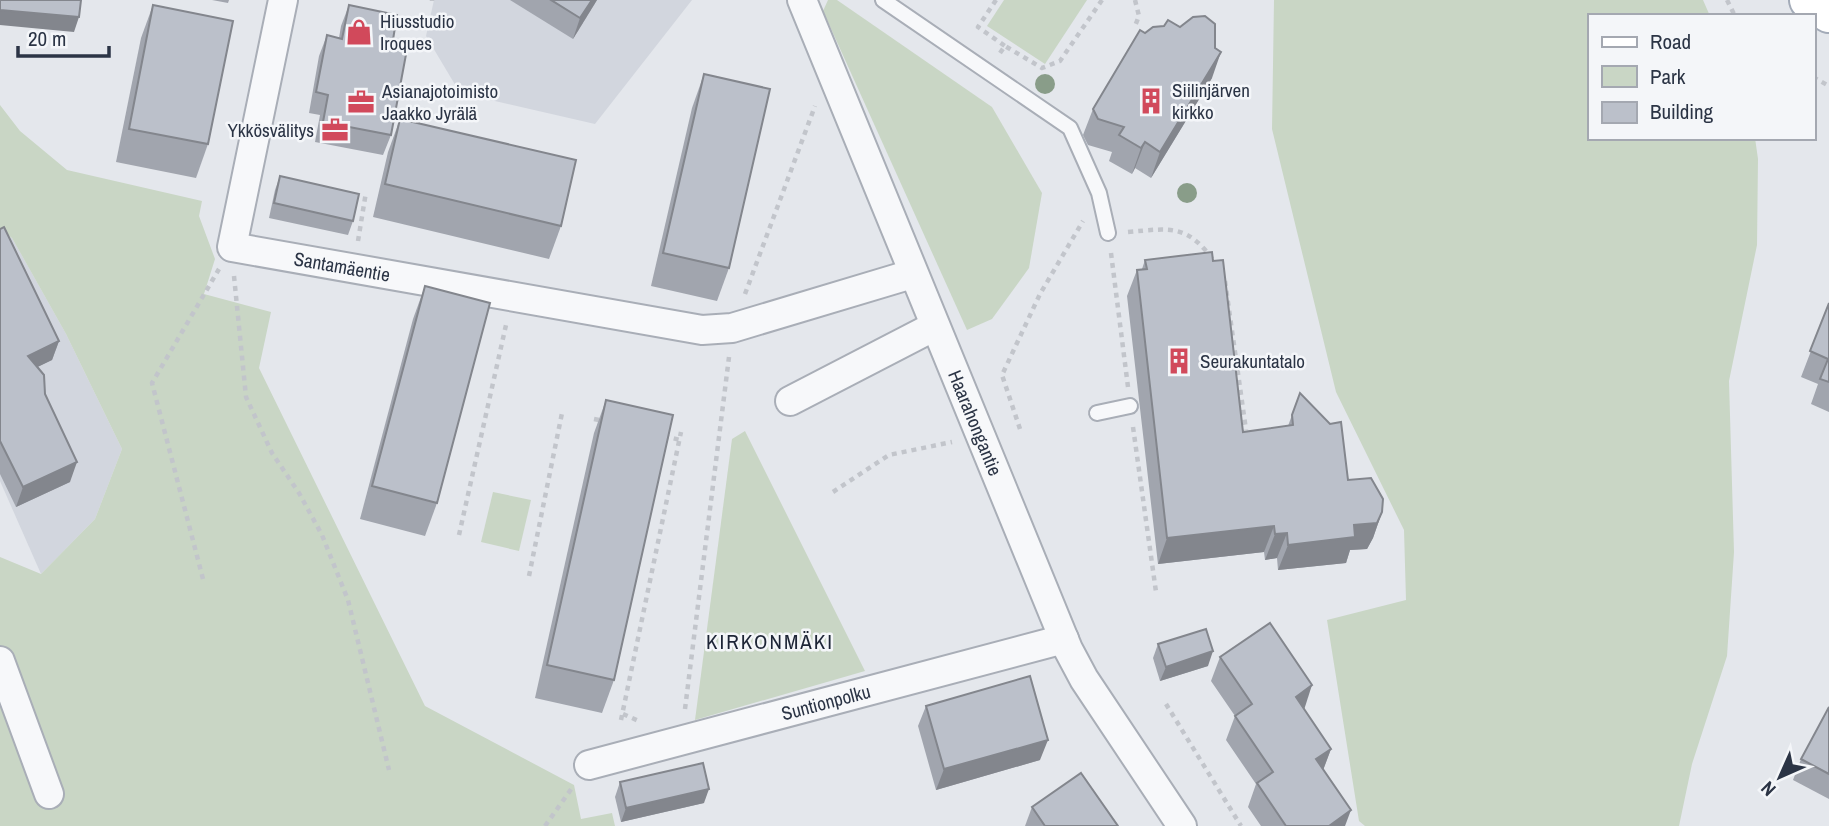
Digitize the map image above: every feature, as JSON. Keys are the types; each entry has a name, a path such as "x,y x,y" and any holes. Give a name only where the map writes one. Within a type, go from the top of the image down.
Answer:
{"main road":[{"path":"1810,0 1829,13"}],"street":[{"path":"232,247 282,0"},
{"name":"Haarahongantie","path":"802,0 1063,639 1084,679 1182,826"},
{"name":"Santamäentie","path":"232,247 702,330 732,328 912,274"},
{"path":"790,401 935,326"},
{"name":"Suntionpolku","path":"589,765 1063,639"},
{"path":"0,661 49,794"}],"lane":[{"path":"883,0 1070,128 1099,192 1108,233"},
{"path":"1097,413 1130,407"}],"path":[{"path":"996,0 978,27 1042,68 1059,61 1102,0"},
{"path":"1135,0 1139,16 1135,26"},
{"path":"988,72 1005,46"},
{"path":"682,740 732,328 816,105"},
{"path":"354,269 366,192"},
{"path":"1020,429 1002,375 1040,293 1099,192"},
{"path":"1108,233 1178,229 1196,240 1215,262 1225,279 1246,430"},
{"path":"203,579 152,383 232,247"},
{"path":"232,247 246,397 272,453 299,493 322,535 348,600 389,770"},
{"path":"459,535 513,297"},
{"path":"529,576 562,412"},
{"path":"594,419 606,422"},
{"path":"621,720 681,432"},
{"path":"656,434 680,440"},
{"path":"833,492 889,455 953,442"},
{"path":"1166,704 1241,826"},
{"path":"545,826 589,765"}],"shaded area":[{"path":"434,0 692,0 595,124 460,93 426,36"},
{"path":"0,229 12,238 66,334 122,449 95,519 41,574 0,481"}],"green space":[{"path":"828,0 837,0 992,107 1042,193 1029,268 992,319 967,330 823,11"},
{"path":"1004,0 1087,0 1045,64 987,26"},
{"path":"1274,0 1703,0 1709,14 1588,14 1588,140 1755,140 1758,159 1757,245 1729,381 1734,552 1727,656 1692,764 1679,826 1365,826 1359,821 1327,620 1406,600 1404,530 1336,392 1272,129"},
{"path":"0,105 20,131 67,170 202,201 199,216 215,259 204,294 271,312 259,368 425,706 574,785 581,819 612,813 615,826 0,826 0,557 41,574 95,519 122,449 66,334 12,238 0,229"},
{"path":"745,431 865,671 695,720 732,439"},
{"path":"493,492 531,500 519,551 481,542"}],"building":[{"path":"0,0 81,0 79,17 0,10"},
{"path":"551,0 592,0 580,18"},
{"path":"153,5 233,21 208,144 129,129"},
{"path":"349,5 397,15 392,46 407,49 391,135 323,122 328,95 316,92 327,35 342,39"},
{"name":"Siilinjärven kirkko","path":"1205,16 1215,24 1215,48 1221,52 1160,152 1145,142 1141,148 1119,135 1124,127 1098,119 1093,109 1140,30 1145,33 1153,27 1164,26 1168,20 1180,27 1193,17"},
{"path":"704,74 770,89 729,268 663,253"},
{"path":"400,119 576,160 561,226 385,184"},
{"path":"280,176 359,194 353,221 274,203"},
{"path":"4,227 59,341 28,356 44,375 45,394 77,462 23,487 0,441 0,229"},
{"name":"Seurakuntatalo","path":"1212,252 1213,261 1223,260 1243,432 1293,425 1292,415 1300,393 1330,424 1341,422 1348,480 1371,478 1383,499 1382,512 1377,523 1354,525 1355,537 1288,545 1287,533 1275,534 1274,526 1167,538 1137,270 1147,269 1145,260"},
{"path":"425,286 490,303 437,503 372,486"},
{"path":"1829,303 1829,382 1820,379 1828,359 1810,351"},
{"path":"606,400 673,415 614,680 547,665"},
{"path":"1270,623 1312,685 1296,697 1331,749 1316,759 1351,810 1329,826 1286,826 1257,783 1273,772 1235,716 1252,704 1220,657"},
{"path":"1206,629 1213,651 1166,667 1158,644"},
{"path":"1030,676 1048,740 944,769 926,706"},
{"path":"1829,707 1829,774 1801,759"},
{"path":"703,763 709,789 626,808 620,782"},
{"path":"1081,773 1118,826 1045,826 1032,807"}],"place":[{"name":"Hiusstudio Iroques","path":"359,32"},
{"name":"Siilinjärven kirkko","path":"1151,101"},
{"name":"Asianajotoimisto Jaakko Jyrälä","path":"361,102"},
{"name":"Ykkösvälitys","path":"335,130"},
{"name":"Seurakuntatalo","path":"1179,361"}],"district":[{"name":"KIRKONMÄKI","path":"770,642"}]}
